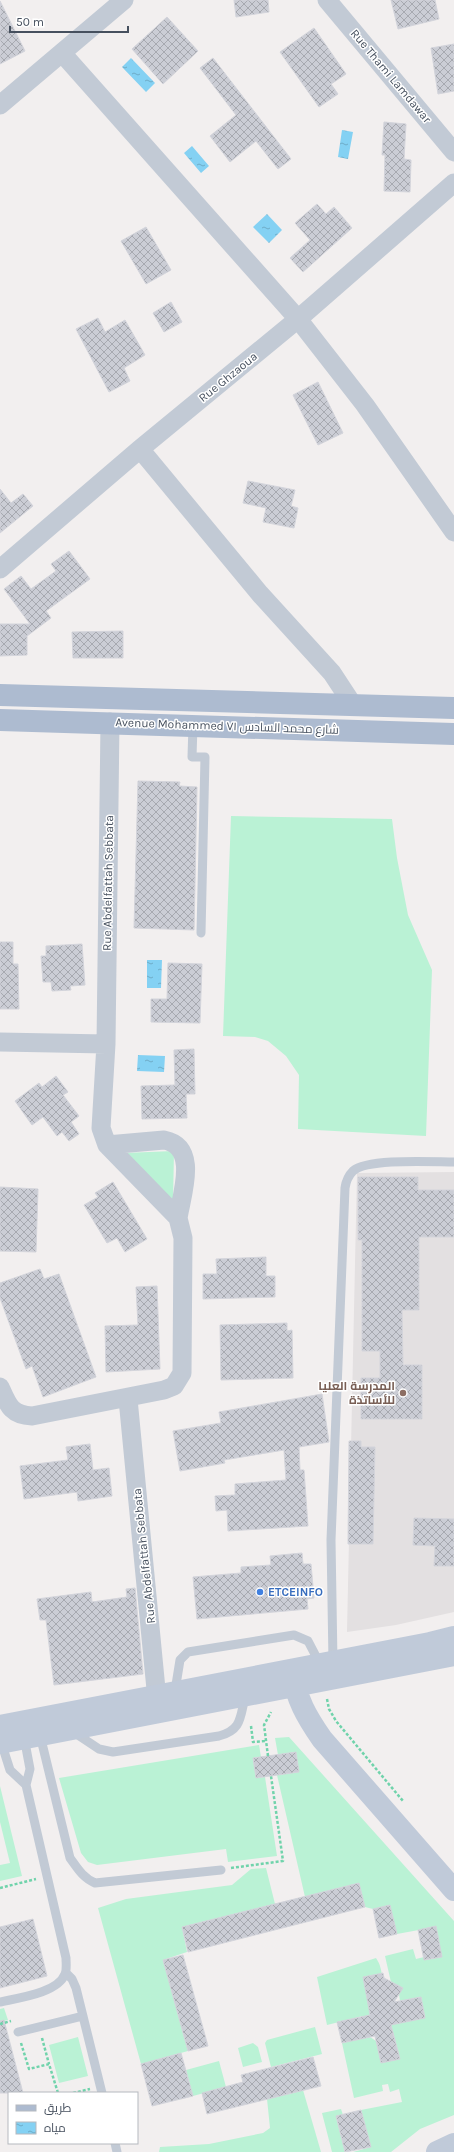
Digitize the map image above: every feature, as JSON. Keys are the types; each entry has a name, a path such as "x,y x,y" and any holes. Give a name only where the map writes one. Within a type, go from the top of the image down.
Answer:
{"main road":[{"name":"Avenue Mohammed VI شارع محمد السادس","path":"0,695 454,708"},
{"name":"Avenue Mohammed VI شارع محمد السادس","path":"0,720 110,722 454,734"},
{"path":"28,1732 70,1729 164,1699 245,1696 326,1663 454,1637"},
{"path":"0,1737 28,1732 164,1699 293,1677 454,1655"},
{"path":"293,1677 304,1714 322,1739 454,1890"},
{"path":"437,2152 454,2144"}],"street":[{"path":"0,105 124,0"},
{"name":"Rue Thami Lamdawar","path":"327,0 454,152"},
{"path":"62,53 298,319 365,405 454,532"},
{"name":"Rue Ghzaoua","path":"0,569 140,449 298,319 454,184"},
{"path":"140,449 260,594 332,672 353,705"},
{"name":"Rue Abdelfattah Sebbata","path":"110,722 106,1044 102,1128 107,1145 178,1218"},
{"path":"0,1042 106,1044"},
{"path":"0,1387 8,1404 20,1415 32,1416 128,1399 164,1390 174,1386 182,1373 183,1238 178,1218 186,1164 180,1148 170,1141 164,1140 107,1145"},
{"name":"Rue Abdelfattah Sebbata","path":"128,1399 164,1699"}],"lane":[{"path":"193,725 192,757 205,757 201,933"},
{"path":"326,1663 345,1188 347,1179 354,1170 366,1165 388,1162 454,1162"},
{"path":"164,1699 180,1660 188,1652 294,1635 308,1641 326,1663"},
{"path":"70,1729 80,1739 99,1749 113,1752 219,1736 230,1733 236,1727 245,1696"},
{"path":"0,2002 44,1991 60,1983 66,1973 66,1958 26,1784 30,1769 28,1732"},
{"path":"28,1732 70,1858 82,1875 88,1880 95,1883 221,1870"},
{"path":"0,1737 10,1770 26,1784"},
{"path":"66,1973 72,1979 76,1988 102,2090"},
{"path":"18,2032 83,2016"}],"path":[{"path":"326,1694 329,1709 336,1721 406,1805"},
{"path":"268,1756 264,1725 270,1712"},
{"path":"250,1719 253,1742 266,1740"},
{"path":"221,1870 282,1861 271,1776"},
{"path":"0,1888 46,1876"},
{"path":"39,2027 58,2092"},
{"path":"18,2032 29,2069 49,2064"},
{"path":"83,2092 102,2090"}],"shaded area":[{"name":"المدرسة العليا للأساتذة","path":"454,1172 454,1612 396,1625 347,1632 357,1173"}],"green space":[{"path":"231,816 392,819 397,858 408,915 432,970 426,1136 298,1129 299,1075 286,1056 268,1041 255,1037 223,1036"},
{"path":"174,1151 173,1202 124,1153"},
{"path":"289,1737 454,1921 454,2115 420,2129 391,2152 353,2152 371,2147 361,2110 402,2102 399,2089 390,2092 388,2084 382,2085 383,2091 354,2098 342,2043 370,2037 376,2041 381,2063 400,2059 393,2032 387,2033 389,2019 425,2018 421,1997 400,2001 399,1994 403,1988 397,1985 393,1991 385,1956 413,1949 416,1959 424,1957 425,1960 441,1957 435,1927 397,1934 390,1906 373,1909 365,1907 359,1883 305,1897 277,1775 299,1772 296,1753 278,1755 275,1738"},
{"path":"259,1745 261,1757 253,1758 256,1778 265,1777 277,1856 228,1862 226,1849 97,1865 88,1862 81,1853 59,1778"},
{"path":"0,1786 22,1876 0,1881 0,1865 10,1863 0,1822"},
{"path":"266,1868 275,1904 182,1927 187,1952 163,1960 188,2051 141,2064 98,1908 126,1899 232,1885 251,1869"},
{"path":"376,1958 381,1971 382,1984 376,2012 365,2021 363,2016 327,2025 317,1977"},
{"path":"4,2008 8,2020 0,2022 0,2009"},
{"path":"315,2027 322,2054 271,2067 265,2043 267,2040"},
{"path":"78,2037 88,2076 59,2083 49,2045"},
{"path":"253,2043 258,2047 262,2062 243,2067 238,2048"},
{"path":"219,2061 226,2087 193,2096 186,2070"},
{"path":"303,2090 321,2152 159,2152 160,2147 209,2144 263,2133 270,2128 267,2099"},
{"path":"341,2109 343,2115 336,2117 345,2152 332,2152 322,2113"}],"water":[{"path":"131,58 155,83 146,92 122,67"},
{"path":"342,130 353,132 348,159 338,157"},
{"path":"192,146 209,166 201,173 184,153"},
{"path":"267,214 282,230 269,243 253,227"},
{"path":"147,960 162,960 161,988 147,988"},
{"path":"138,1055 165,1056 164,1072 137,1071"}],"building":[{"path":"234,0 268,0 269,12 236,17"},
{"path":"391,0 435,0 439,19 398,29"},
{"path":"0,1 25,51 0,64"},
{"path":"167,17 198,51 163,84 132,49"},
{"path":"314,28 346,74 331,84 338,94 319,107 280,52"},
{"path":"454,44 454,91 438,94 431,48"},
{"path":"213,58 291,159 278,169 256,141 230,162 210,136 236,115 200,68"},
{"path":"384,122 406,124 404,159 411,160 410,192 384,191 385,155 382,155"},
{"path":"317,204 326,214 334,207 352,228 303,272 290,258 310,240 295,223"},
{"path":"146,227 171,270 146,284 121,241"},
{"path":"171,302 182,322 164,332 153,313"},
{"path":"98,318 105,332 125,320 145,355 124,368 130,381 109,392 76,329"},
{"path":"318,382 343,433 318,445 293,395"},
{"path":"248,481 295,490 291,506 298,508 294,528 263,522 266,508 243,503"},
{"path":"0,489 11,503 23,494 33,506 0,533"},
{"path":"69,551 90,579 46,611 51,618 27,636 27,655 0,656 0,624 30,624 4,589 21,576 31,589 56,571 51,564"},
{"path":"123,631 123,658 73,658 72,632"},
{"path":"138,781 180,782 179,786 197,787 194,930 134,928"},
{"path":"0,942 13,942 13,964 18,964 19,1009 0,1009"},
{"path":"82,944 85,985 70,986 71,990 52,991 51,982 43,982 41,956 46,956 46,946"},
{"path":"168,963 202,964 200,1023 151,1022 151,999 167,999"},
{"path":"194,1049 195,1094 186,1094 187,1118 142,1119 141,1086 175,1085 174,1050"},
{"path":"56,1076 68,1092 63,1095 79,1116 71,1122 79,1134 69,1141 62,1132 57,1136 43,1117 32,1125 15,1101 39,1083 42,1087"},
{"path":"358,1177 418,1177 418,1190 454,1190 454,1237 419,1237 419,1310 402,1310 403,1365 422,1365 422,1419 361,1419 361,1378 380,1378 380,1351 362,1351 362,1240 358,1240"},
{"path":"113,1182 147,1239 125,1252 117,1238 107,1243 84,1205 98,1197 95,1193"},
{"path":"0,1187 38,1189 36,1252 0,1251"},
{"path":"266,1257 266,1276 275,1276 275,1297 203,1299 203,1274 217,1274 216,1259"},
{"path":"40,1269 44,1279 59,1274 96,1377 43,1397 32,1366 26,1369 0,1298 0,1283"},
{"path":"157,1286 160,1369 106,1372 105,1326 138,1325 136,1287"},
{"path":"287,1323 287,1331 292,1330 293,1378 221,1380 220,1325"},
{"path":"322,1394 329,1442 299,1447 300,1470 304,1470 308,1526 228,1531 227,1510 216,1511 215,1496 235,1495 235,1484 286,1480 284,1450 224,1460 225,1463 180,1471 173,1431 221,1423 219,1412"},
{"path":"349,1441 361,1441 361,1447 375,1447 373,1544 348,1544"},
{"path":"90,1444 93,1470 109,1468 112,1496 78,1501 77,1492 24,1499 20,1466 68,1460 66,1447"},
{"path":"414,1518 454,1519 454,1566 434,1566 435,1546 413,1545"},
{"path":"302,1553 303,1564 311,1564 314,1598 307,1599 308,1609 197,1619 193,1577 241,1573 241,1567 271,1565 270,1556"},
{"path":"135,1588 143,1674 54,1685 46,1620 40,1620 37,1599 91,1592 92,1602 127,1597 126,1589"},
{"path":"296,1752 299,1772 256,1778 253,1758"},
{"path":"359,1883 365,1907 188,1952 182,1927"},
{"path":"390,1905 397,1934 379,1938 373,1909"},
{"path":"33,1919 47,1976 0,1988 0,1927"},
{"path":"436,1926 442,1957 424,1960 418,1930"},
{"path":"183,1955 208,2046 188,2051 163,1960"},
{"path":"383,1973 384,1978 403,1988 394,2002 421,1997 425,2018 391,2025 400,2059 381,2063 375,2036 342,2043 337,2022 370,2015 363,1977"},
{"path":"4,2020 23,2092 0,2093 0,2021"},
{"path":"181,2053 193,2096 152,2106 141,2064"},
{"path":"313,2057 321,2086 207,2114 202,2093 243,2082 241,2075"},
{"path":"361,2110 371,2147 345,2152 336,2116"}],"place":[{"name":"المدرسة العليا للأساتذة","path":"403,1393"},
{"name":"ETCEINFO","path":"260,1592"}]}
